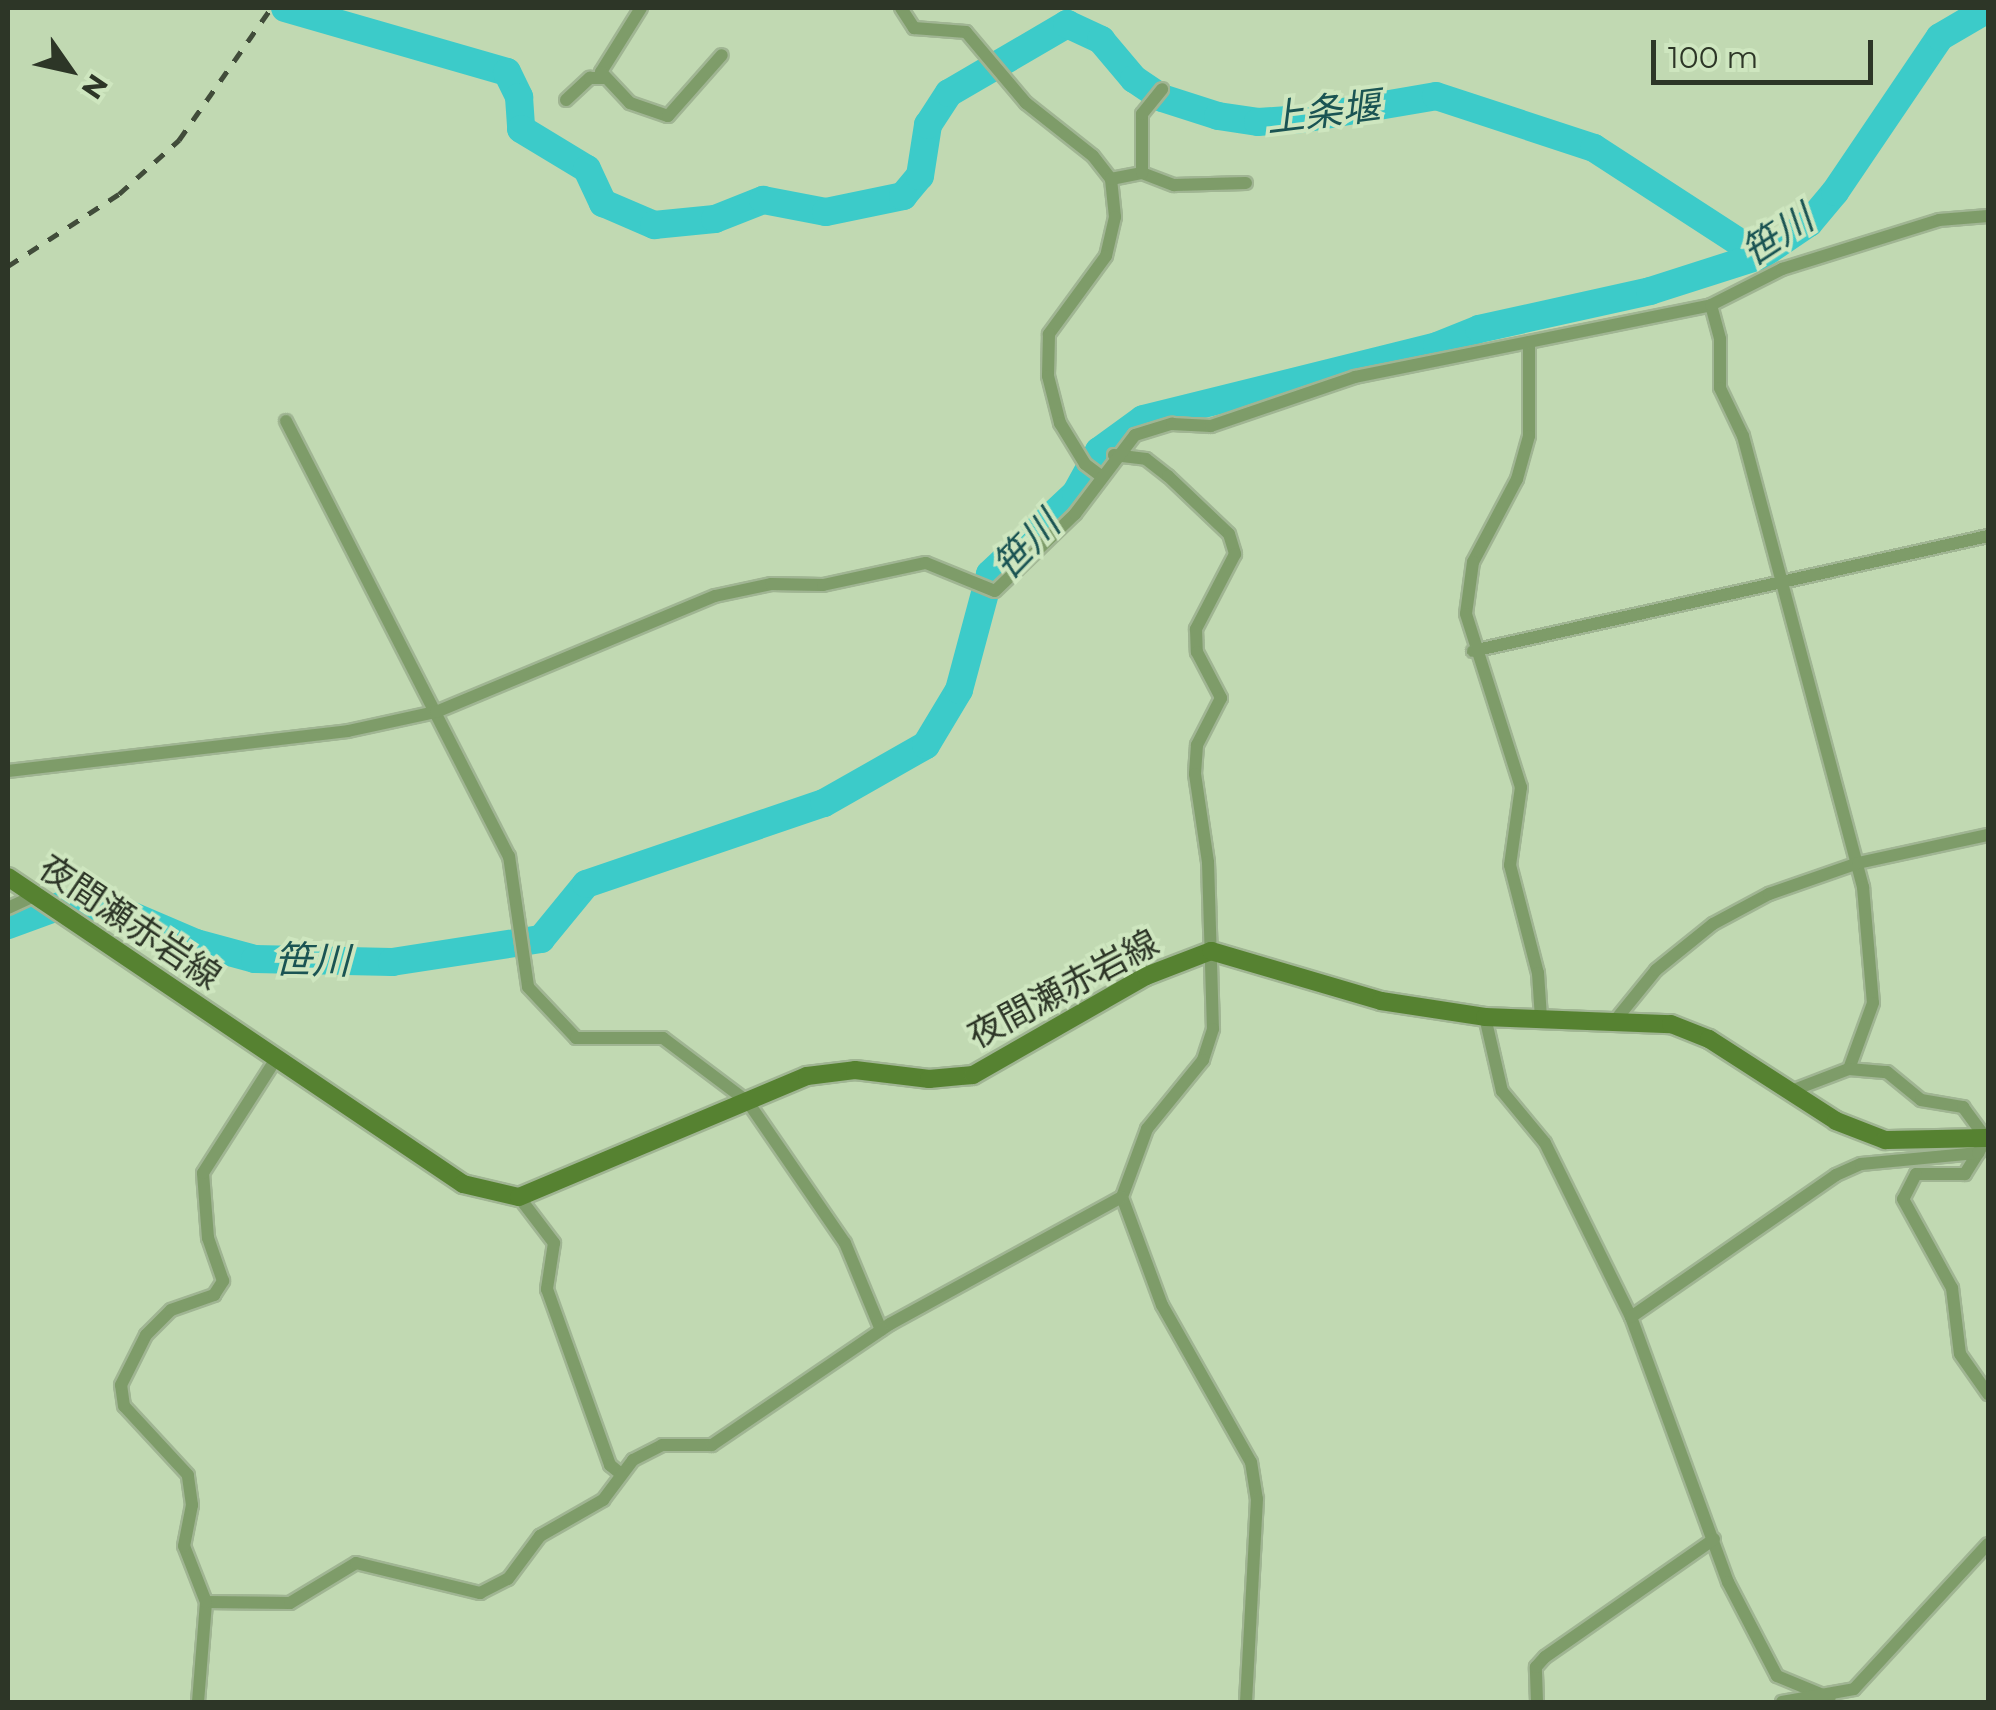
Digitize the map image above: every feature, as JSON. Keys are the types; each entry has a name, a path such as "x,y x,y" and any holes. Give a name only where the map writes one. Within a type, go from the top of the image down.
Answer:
{"main road":[{"name":"夜間瀬赤岩線","path":"8,878 463,1184 518,1196 807,1076 855,1070 929,1078 973,1075 1146,976 1211,950 1381,1001 1485,1017 1671,1024 1709,1038 1836,1121 1885,1140 1985,1142"}],"street":[{"path":"641,8 601,72 630,103 668,116 722,56"},
{"path":"901,8 914,28 966,32 997,72 1110,179 1115,217 1106,256 1048,334 1048,376 1060,423 1085,464 1099,475"},
{"path":"566,100 590,78 605,78"},
{"path":"1142,173 1142,114 1162,89"},
{"path":"1110,179 1142,173 1174,186 1246,183"},
{"path":"8,771 348,730 436,712 715,596 771,584 823,585 926,563 987,588 1065,524 1114,455 1135,434 1172,424 1211,426 1355,377 1711,305 1782,269 1939,220 1988,216"},
{"path":"1711,305 1720,340 1720,388 1743,436 1858,863 1873,1003 1848,1069"},
{"path":"1529,342 1529,436 1517,478 1468,585 1473,651 1521,787 1510,864 1538,973 1541,1018"},
{"path":"286,421 396,646 436,712 509,856 528,986 576,1038 663,1038 748,1102 845,1243 880,1330"},
{"path":"206,1602 290,1603 356,1563 480,1593 508,1579 540,1536 603,1500 621,1474 662,1446 712,1445 880,1330 1122,1197 1147,1130 1203,1060 1213,1029 1211,950 1195,774 1198,745 1221,698 1197,652 1196,629 1235,554 1229,534 1168,476 1146,459 1114,455"},
{"path":"1473,651 1784,586 1988,536"},
{"path":"1612,1023 1656,970 1713,924 1769,894 1858,863 1988,836"},
{"path":"8,908 39,899"},
{"path":"1485,1017 1502,1091 1545,1143 1631,1317 1714,1539 1777,1676 1830,1698"},
{"path":"198,1702 206,1602 184,1546 192,1505 188,1475 124,1406 121,1385 146,1335 170,1310 214,1295 223,1281 208,1238 202,1173 276,1059"},
{"path":"1790,1092 1848,1069 1887,1072 1922,1100 1963,1107 1985,1142"},
{"path":"1631,1317 1836,1175 1861,1164 1985,1142"},
{"path":"1985,1142 1965,1174 1916,1174 1904,1199 1952,1288 1960,1354 1988,1394"},
{"path":"518,1196 554,1243 547,1289 610,1465 621,1474"},
{"path":"1122,1197 1162,1305 1252,1462 1257,1500 1246,1702"},
{"path":"1537,1702 1536,1667 1545,1656 1714,1539"},
{"path":"1782,1702 1830,1698 1854,1689 1988,1544"}],"waterway":[{"name":"上条堰","path":"285,8 507,72 519,97 521,129 587,169 603,203 654,225 715,219 763,200 826,212 903,196 920,176 928,125 949,93 1067,24 1101,40 1134,79 1162,98 1218,116 1258,122 1302,119 1436,96 1594,148 1760,256"},
{"name":"笹川","path":"8,925 68,903 119,910 196,943 255,959 392,962 541,939 586,884 824,803 926,745 959,690 990,574 1076,493 1099,451 1143,419 1437,346 1479,329 1650,291 1760,256 1809,223 1835,192 1940,37 1988,9"}],"railway":[{"path":"8,266 119,194 179,140 271,8"}]}
